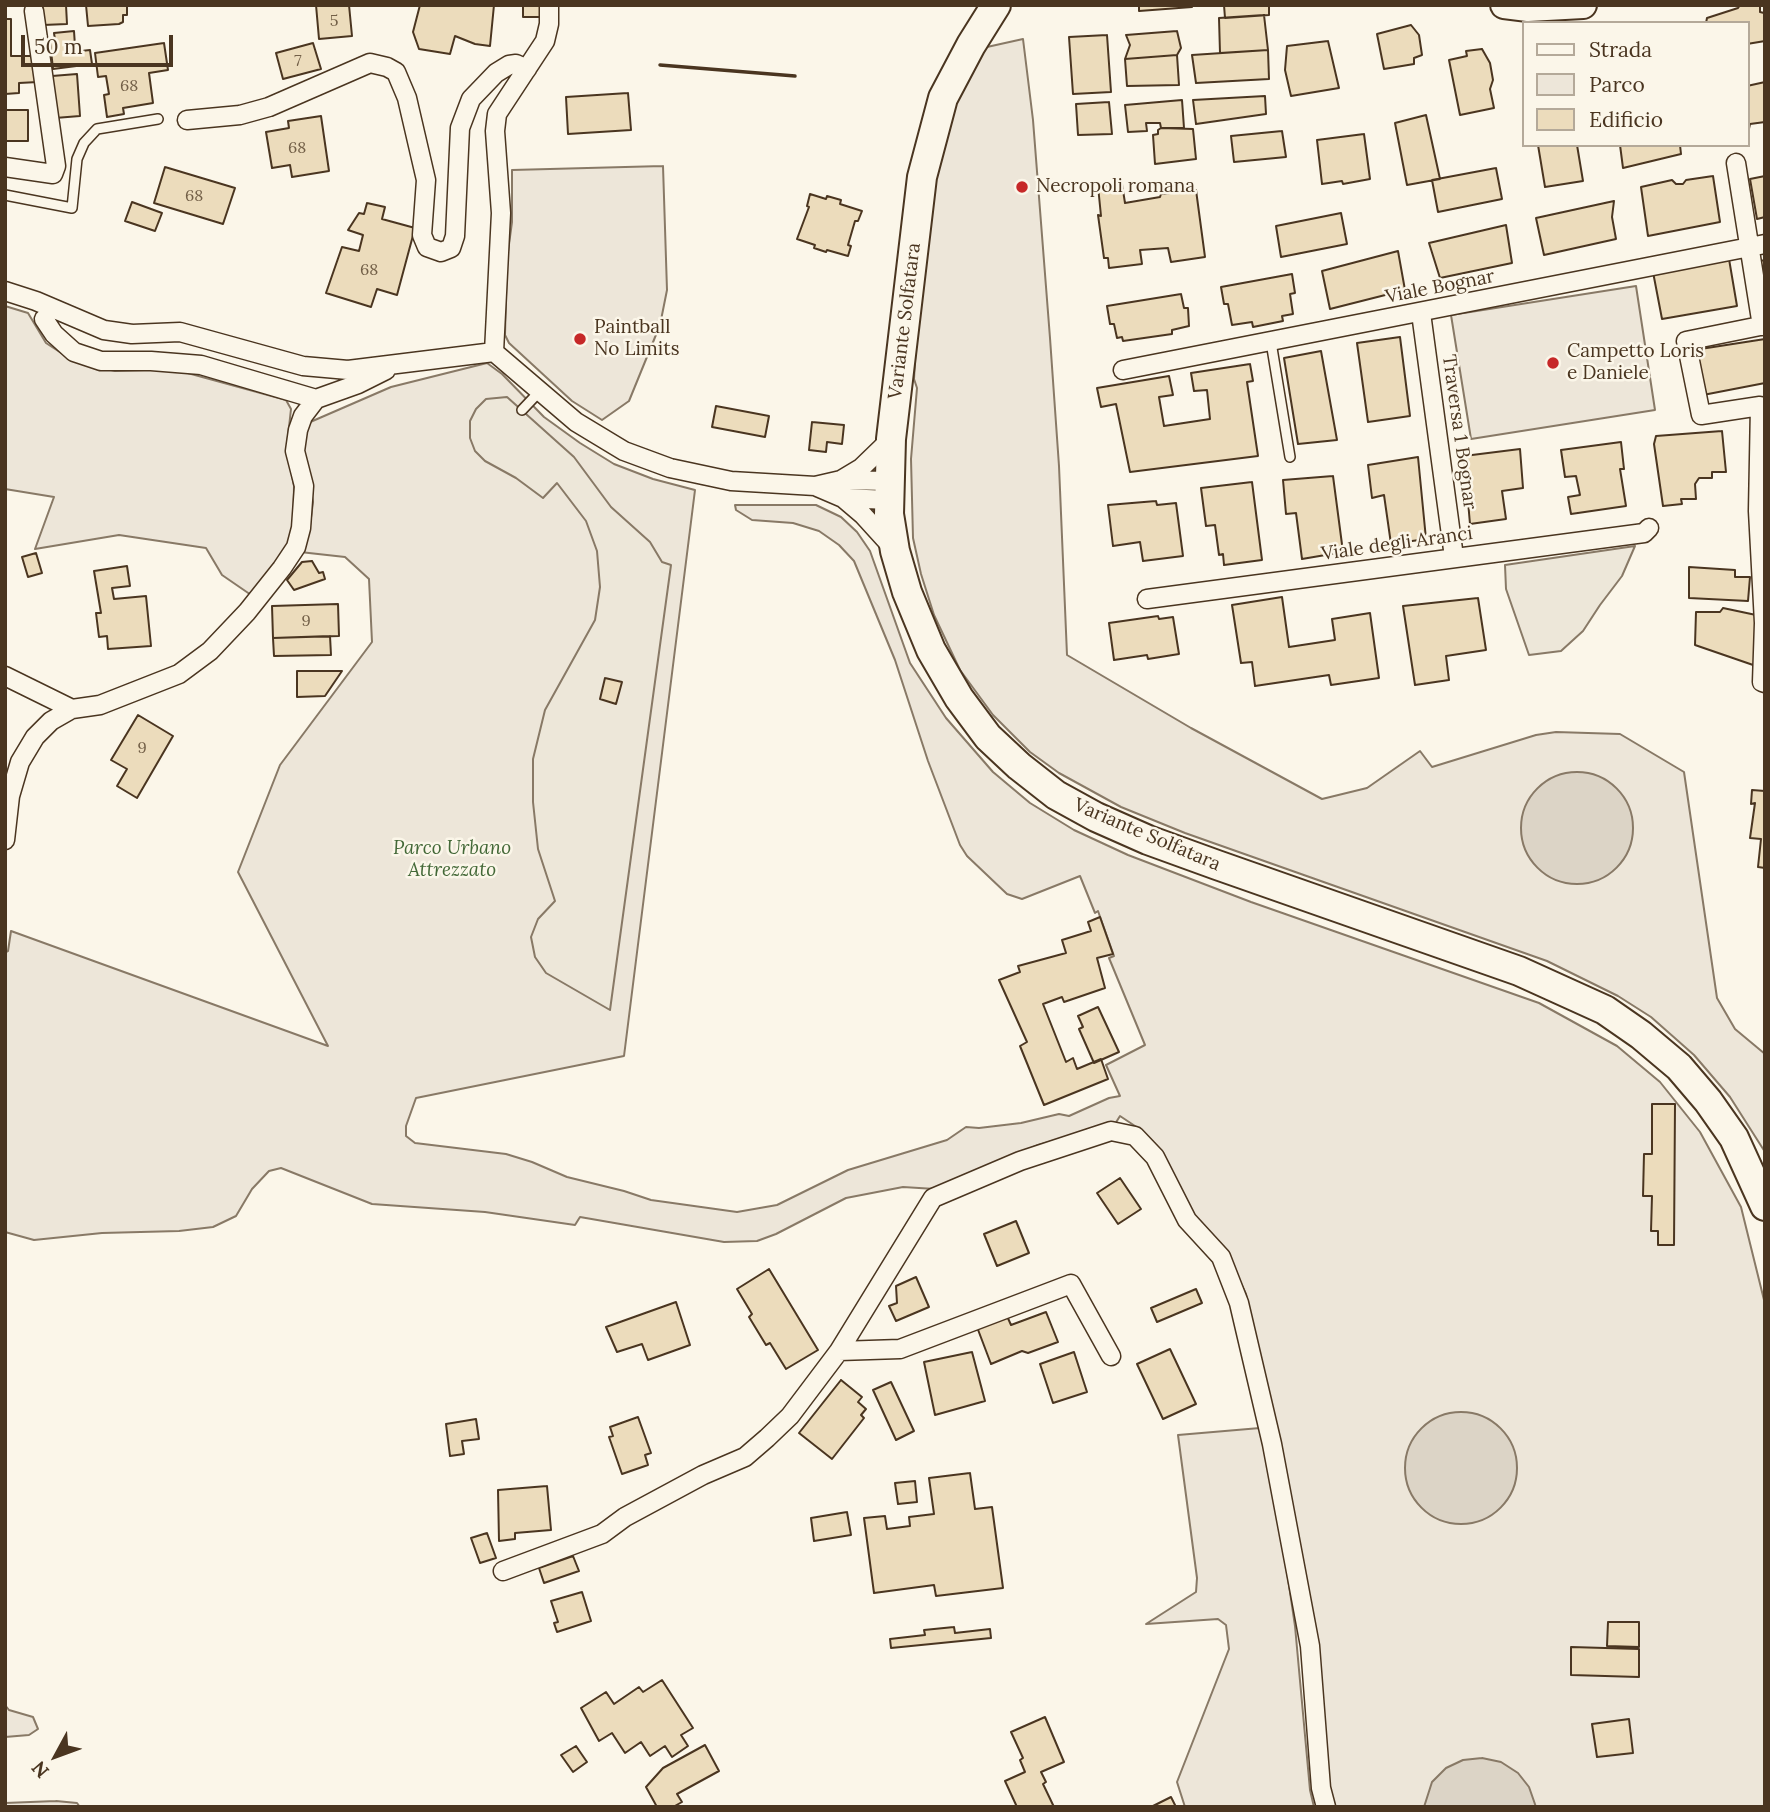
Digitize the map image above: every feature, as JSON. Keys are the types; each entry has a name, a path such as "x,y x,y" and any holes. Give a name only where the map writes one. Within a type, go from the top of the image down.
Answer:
{"main road":[{"name":"Variante Solfatara","path":"996,5 971,45 943,99 922,177 891,439 889,491 895,551 907,592 931,650 959,698 988,737 1019,766 1056,795 1096,817 1148,840 1519,971 1605,1010 1641,1035 1679,1067 1708,1101 1734,1138 1765,1206"},
{"path":"1504,5 1528,8 1584,5"}],"street":[{"path":"494,352 501,213 495,131 497,114 545,41 549,5"},
{"path":"5,167 53,174 56,166 34,11"},
{"path":"187,120 240,115 269,107 370,62 387,66 396,72 407,98 426,180 422,234 427,247 441,252 451,248 455,236 460,128 471,99 496,73 509,65 516,64 527,69"},
{"path":"1735,163 1757,245 1763,326 1686,341 1701,415 1760,406 1758,511 1764,623 1762,682 1765,683"},
{"name":"Viale Bognar","path":"1123,370 1757,245"},
{"path":"5,291 104,330 132,334 180,332 303,366 348,370 494,352 576,422 624,451 670,468 731,481 889,491"},
{"name":"Traversa 1 Bognar","path":"1422,313 1454,557"},
{"path":"44,319 54,334 74,352 101,361 201,365 316,399"},
{"path":"5,840 10,796 20,762 35,737 51,721 72,709 100,705 137,693 178,674 209,651 247,612 296,547 301,528 304,486 295,451 303,416 316,399 358,384 402,362"},
{"path":"842,489 891,439"},
{"path":"842,489 895,551"},
{"name":"Viale degli Aranci","path":"1147,599 1644,533 1649,528"},
{"path":"5,676 72,709"},
{"path":"503,1571 602,1534 625,1517 703,1475 746,1457 790,1416 839,1352 933,1198 1020,1161 1111,1131 1135,1136 1155,1157 1187,1220 1221,1257 1240,1303 1272,1444 1310,1646 1321,1788 1326,1807"},
{"path":"839,1352 900,1349 1071,1284 1111,1356"}],"lane":[{"path":"5,195 72,208 77,159 84,143 97,130 158,120"},
{"path":"1271,342 1290,457"},
{"path":"522,410 540,391"}],"green space":[{"path":"1023,39 1033,120 1050,338 1059,466 1067,655 1191,728 1322,799 1367,788 1420,751 1432,767 1536,735 1556,732 1620,734 1684,772 1717,998 1735,1029 1765,1054 1765,1152 1730,1097 1694,1055 1651,1017 1618,996 1547,961 1185,833 1121,807 1059,773 1030,752 993,715 960,670 934,615 913,538 911,459 917,388 914,379 919,290 933,183 951,111 978,49"},
{"path":"663,166 667,290 660,325 629,401 602,420 572,401 509,343 505,335 507,259 512,222 512,170"},
{"name":"Campetto Loris e Daniele","path":"1636,286 1655,410 1471,439 1451,315"},
{"path":"5,306 28,313 46,343 72,360 115,371 173,369 286,400 291,409 287,445 294,486 293,540 254,597 222,575 206,548 119,535 35,549 54,497 5,489"},
{"name":"Parco Urbano Attrezzato","path":"487,363 502,374 544,417 614,464 653,479 695,490 624,1056 416,1098 406,1126 406,1136 415,1143 506,1154 567,1177 651,1200 737,1212 777,1205 848,1170 947,1140 966,1127 1021,1123 1059,1114 1069,1116 1109,1098 1120,1096 1106,1065 1145,1045 1109,958 1114,956 1098,911 1095,913 1080,876 1022,899 1007,894 967,856 960,845 928,761 895,660 854,561 839,545 819,531 793,523 752,520 736,510 735,505 816,505 841,517 857,532 870,551 910,663 946,718 993,772 1030,803 1074,830 1128,855 1251,902 1539,1003 1617,1046 1660,1082 1700,1132 1741,1207 1765,1304 1765,1807 1334,1807 1328,1789 1285,1483 1246,1294 1230,1261 1199,1223 1141,1130 1120,1116 1115,1124 1038,1145 935,1189 903,1187 846,1198 757,1241 724,1242 580,1217 575,1225 485,1212 372,1204 281,1168 269,1171 252,1189 236,1216 213,1227 34,1240 5,1232 5,953 8,951 11,931 328,1046 238,872 280,765 372,642 369,579 345,557 300,552 309,533 313,502 302,438 308,423 391,387"},
{"path":"1260,1428 1284,1551 1295,1626 1310,1790 1314,1807 1185,1807 1177,1782 1229,1649 1226,1625 1218,1619 1146,1624 1196,1592 1197,1578 1178,1435"},
{"path":"5,1705 9,1710 33,1717 38,1729 29,1735 5,1737"},
{"path":"5,1803 77,1803 80,1807 5,1807"}],"shaded area":[{"path":"507,397 574,457 611,507 650,542 662,562 671,565 610,1010 546,973 535,957 531,937 538,919 555,901 538,849 533,802 533,759 545,710 595,620 600,587 597,551 586,521 557,483 543,498 516,478 485,461 475,451 470,438 470,421 476,409 486,399"},
{"path":"1635,546 1622,576 1583,631 1561,651 1529,655 1506,589 1505,565"},
{"path":"1577,772 1599,776 1617,788 1629,806 1633,828 1629,850 1617,868 1599,880 1577,884 1555,880 1537,868 1525,850 1521,828 1525,806 1537,788 1555,776"},
{"path":"1461,1412 1482,1416 1501,1428 1513,1447 1517,1468 1513,1489 1501,1508 1482,1520 1461,1524 1440,1520 1421,1508 1409,1489 1405,1468 1409,1447 1421,1428 1440,1416"},
{"path":"1482,1758 1501,1762 1518,1773 1529,1787 1536,1807 1424,1807 1432,1782 1446,1768 1463,1760"}],"building":[{"path":"42,5 66,5 67,24 43,25"},
{"path":"86,5 127,5 127,15 123,15 123,22 119,24 88,26"},
{"path":"316,5 349,5 352,36 319,39"},
{"path":"420,5 494,5 490,46 475,44 455,36 450,54 419,49 413,32"},
{"path":"523,5 542,5 543,17 523,17"},
{"path":"1139,5 1192,5 1192,7 1139,11"},
{"path":"1224,5 1269,5 1269,15 1225,18"},
{"path":"1740,5 1760,5 1760,12 1764,13 1765,41 1749,44 1749,21 1706,21 1707,18"},
{"path":"1264,15 1268,50 1220,53 1219,18"},
{"path":"5,19 11,19 11,56 35,56 38,82 19,83 19,93 5,94"},
{"path":"1411,25 1419,35 1422,55 1414,58 1414,64 1384,69 1377,34"},
{"path":"74,31 75,46 81,51 90,50 92,64 53,69 50,41 55,40 54,33"},
{"path":"1177,31 1181,48 1177,55 1125,59 1130,45 1126,35"},
{"path":"1107,35 1111,92 1073,94 1069,37"},
{"path":"1328,41 1339,88 1291,96 1285,70 1287,46"},
{"path":"164,43 168,70 149,73 153,103 123,108 124,114 107,117 104,95 109,94 106,76 98,77 95,53"},
{"path":"313,43 321,69 283,79 276,53"},
{"path":"1482,49 1490,63 1493,80 1490,89 1494,108 1460,115 1449,60 1467,56 1466,51"},
{"path":"1268,50 1269,79 1196,83 1192,55"},
{"path":"1177,55 1179,85 1127,86 1125,59"},
{"path":"77,74 80,116 55,118 52,76"},
{"path":"1765,82 1765,122 1750,124 1749,129 1749,86"},
{"path":"628,93 631,130 568,134 566,97"},
{"path":"1265,96 1266,114 1196,124 1193,100"},
{"path":"1182,100 1184,128 1161,128 1160,123 1146,123 1147,131 1128,132 1125,105"},
{"path":"1109,102 1112,134 1078,135 1076,104"},
{"path":"5,110 28,110 28,141 5,141"},
{"path":"1426,115 1440,179 1407,185 1395,123"},
{"path":"321,116 329,171 292,177 290,165 272,168 266,132 289,128 288,121"},
{"path":"1161,128 1193,129 1196,159 1155,164 1153,135 1158,134"},
{"path":"1282,131 1286,157 1234,162 1231,136"},
{"path":"1364,134 1370,179 1343,184 1342,181 1322,184 1317,140"},
{"path":"1538,147 1577,147 1583,181 1545,187"},
{"path":"1620,147 1680,147 1681,154 1623,168"},
{"path":"165,167 235,188 223,224 154,203"},
{"path":"1496,168 1502,199 1438,212 1432,180"},
{"path":"1713,176 1720,222 1648,236 1641,187 1672,180 1676,184 1683,184 1686,180"},
{"path":"1765,176 1765,217 1757,219 1750,179"},
{"path":"1122,184 1125,203 1160,197 1161,194 1196,190 1205,257 1171,262 1168,248 1140,250 1142,264 1109,268 1108,258 1104,258 1098,215 1101,216 1098,186"},
{"path":"810,194 841,200 840,204 862,211 858,221 855,221 848,245 851,246 848,256 814,248 815,245 797,239 809,207"},
{"path":"1614,201 1612,217 1616,239 1544,255 1536,218"},
{"path":"132,202 162,213 155,231 125,221"},
{"path":"367,203 385,207 382,219 415,228 397,295 377,289 371,307 326,293 342,247 359,251 363,235 348,230 359,213 364,214"},
{"path":"1341,213 1347,244 1281,257 1276,226"},
{"path":"1506,225 1512,263 1440,278 1429,243"},
{"path":"1398,251 1405,290 1330,309 1322,271"},
{"path":"1729,259 1737,306 1662,319 1653,272"},
{"path":"1765,260 1765,286 1760,261"},
{"path":"1292,274 1295,293 1290,294 1293,314 1282,316 1283,321 1253,327 1252,322 1232,325 1221,287"},
{"path":"1181,294 1184,308 1188,308 1189,326 1172,330 1172,334 1123,341 1122,337 1117,338 1114,324 1110,324 1107,306"},
{"path":"1400,337 1410,416 1368,422 1357,343"},
{"path":"1765,339 1765,383 1703,395 1694,350"},
{"path":"1321,351 1337,440 1298,444 1284,358"},
{"path":"1250,364 1253,381 1247,382 1258,456 1130,472 1116,404 1101,407 1097,388 1169,376 1173,395 1159,397 1164,426 1210,419 1207,390 1194,391 1191,373"},
{"path":"716,406 769,416 765,437 712,427"},
{"path":"812,422 844,425 842,444 827,442 826,452 809,450"},
{"path":"1722,431 1726,472 1712,472 1712,478 1699,478 1695,484 1696,499 1681,499 1682,504 1663,506 1654,444 1656,436"},
{"path":"1621,442 1624,469 1620,469 1626,506 1571,514 1568,497 1580,495 1576,476 1565,477 1561,450"},
{"path":"1520,449 1523,488 1502,491 1506,519 1470,524 1464,456"},
{"path":"1418,457 1426,539 1391,544 1384,495 1372,498 1368,465"},
{"path":"1333,476 1343,552 1302,559 1296,513 1286,514 1283,480"},
{"path":"1252,482 1262,560 1224,565 1223,554 1219,555 1215,525 1206,526 1201,488"},
{"path":"1156,501 1157,505 1176,503 1183,556 1143,561 1140,542 1113,546 1108,505"},
{"path":"36,553 42,573 28,577 22,557"},
{"path":"312,561 319,573 323,572 325,579 294,590 287,580 302,562"},
{"path":"127,566 130,586 112,588 114,599 146,596 151,646 108,649 107,636 99,637 96,613 101,613 94,571"},
{"path":"1689,567 1735,570 1735,577 1750,577 1748,601 1689,598"},
{"path":"1282,597 1289,647 1335,640 1332,619 1370,613 1379,678 1331,685 1329,675 1255,686 1252,662 1241,663 1232,605"},
{"path":"1478,598 1486,650 1446,656 1449,680 1415,685 1403,606"},
{"path":"338,604 339,636 273,638 272,606"},
{"path":"1723,608 1756,615 1756,666 1695,645 1696,612 1720,612"},
{"path":"1158,616 1159,619 1173,617 1179,654 1148,659 1147,655 1114,660 1109,623"},
{"path":"330,636 331,655 274,656 273,638"},
{"path":"297,671 342,671 325,696 297,697"},
{"path":"605,678 622,682 616,704 600,699"},
{"path":"138,715 173,736 137,798 117,786 127,769 111,760"},
{"path":"1752,790 1765,791 1765,868 1758,867 1761,839 1750,838 1755,803 1751,804"},
{"path":"1100,917 1113,954 1097,958 1105,988 1064,1002 1062,997 1043,1004 1066,1062 1073,1058 1077,1069 1101,1059 1108,1079 1044,1105 1020,1046 1027,1042 999,980 1020,972 1018,966 1066,953 1062,940 1091,931 1088,922"},
{"path":"1098,1007 1119,1052 1094,1063 1079,1029 1083,1027 1078,1016"},
{"path":"1652,1104 1675,1104 1674,1245 1658,1245 1658,1231 1651,1231 1652,1196 1643,1196 1644,1154 1652,1154"},
{"path":"1120,1178 1141,1209 1118,1224 1097,1193"},
{"path":"1016,1221 1029,1253 997,1266 984,1234"},
{"path":"769,1269 818,1350 786,1369 770,1343 766,1345 749,1317 752,1314 737,1289"},
{"path":"916,1277 929,1307 896,1321 889,1306 897,1303 896,1286"},
{"path":"1196,1289 1202,1303 1157,1322 1151,1308"},
{"path":"676,1302 690,1345 648,1360 642,1344 617,1352 606,1327"},
{"path":"1046,1312 1058,1342 1028,1353 1022,1351 991,1364 977,1327 1007,1316 1011,1325"},
{"path":"1170,1349 1196,1404 1163,1419 1137,1364"},
{"path":"972,1352 985,1401 935,1415 924,1362"},
{"path":"1074,1352 1087,1392 1053,1403 1040,1364"},
{"path":"841,1380 862,1397 858,1402 866,1409 861,1415 864,1418 832,1459 799,1433"},
{"path":"891,1382 914,1431 896,1440 873,1390"},
{"path":"638,1417 651,1453 645,1455 648,1465 622,1474 609,1437 613,1436 610,1427"},
{"path":"476,1419 479,1439 462,1441 464,1454 450,1456 446,1424"},
{"path":"970,1473 975,1509 992,1507 1003,1588 936,1596 934,1585 874,1593 864,1518 885,1516 887,1529 910,1526 909,1517 934,1514 929,1478"},
{"path":"915,1481 917,1502 898,1504 895,1483"},
{"path":"547,1486 551,1530 515,1533 515,1539 499,1541 498,1490"},
{"path":"847,1512 851,1535 814,1541 811,1518"},
{"path":"487,1533 496,1558 480,1563 471,1538"},
{"path":"573,1556 579,1571 544,1583 539,1568"},
{"path":"582,1592 591,1621 557,1632 554,1623 558,1622 551,1601"},
{"path":"1608,1622 1639,1622 1639,1647 1607,1646"},
{"path":"954,1627 955,1633 990,1629 991,1638 891,1648 890,1639 925,1635 924,1630"},
{"path":"1571,1647 1639,1649 1639,1677 1571,1675"},
{"path":"662,1680 693,1728 681,1735 688,1746 672,1757 665,1746 650,1756 641,1742 625,1753 612,1733 599,1741 581,1708 606,1692 614,1704 639,1687 643,1692"},
{"path":"1045,1717 1064,1762 1041,1772 1046,1782 1043,1784 1054,1807 1017,1807 1005,1781 1025,1772 1020,1760 1023,1758 1011,1732"},
{"path":"1629,1719 1633,1753 1597,1757 1592,1724"},
{"path":"705,1745 719,1771 677,1794 682,1802 673,1807 657,1807 646,1787 663,1768"},
{"path":"576,1746 587,1762 573,1772 561,1755"},
{"path":"1171,1797 1176,1807 1151,1807"}],"wall":[{"path":"660,65 795,76"}],"place":[{"name":"Necropoli romana","path":"1022,187"},
{"name":"Paintball No Limits","path":"580,339"},
{"name":"Campetto Loris e Daniele","path":"1553,363"}]}
